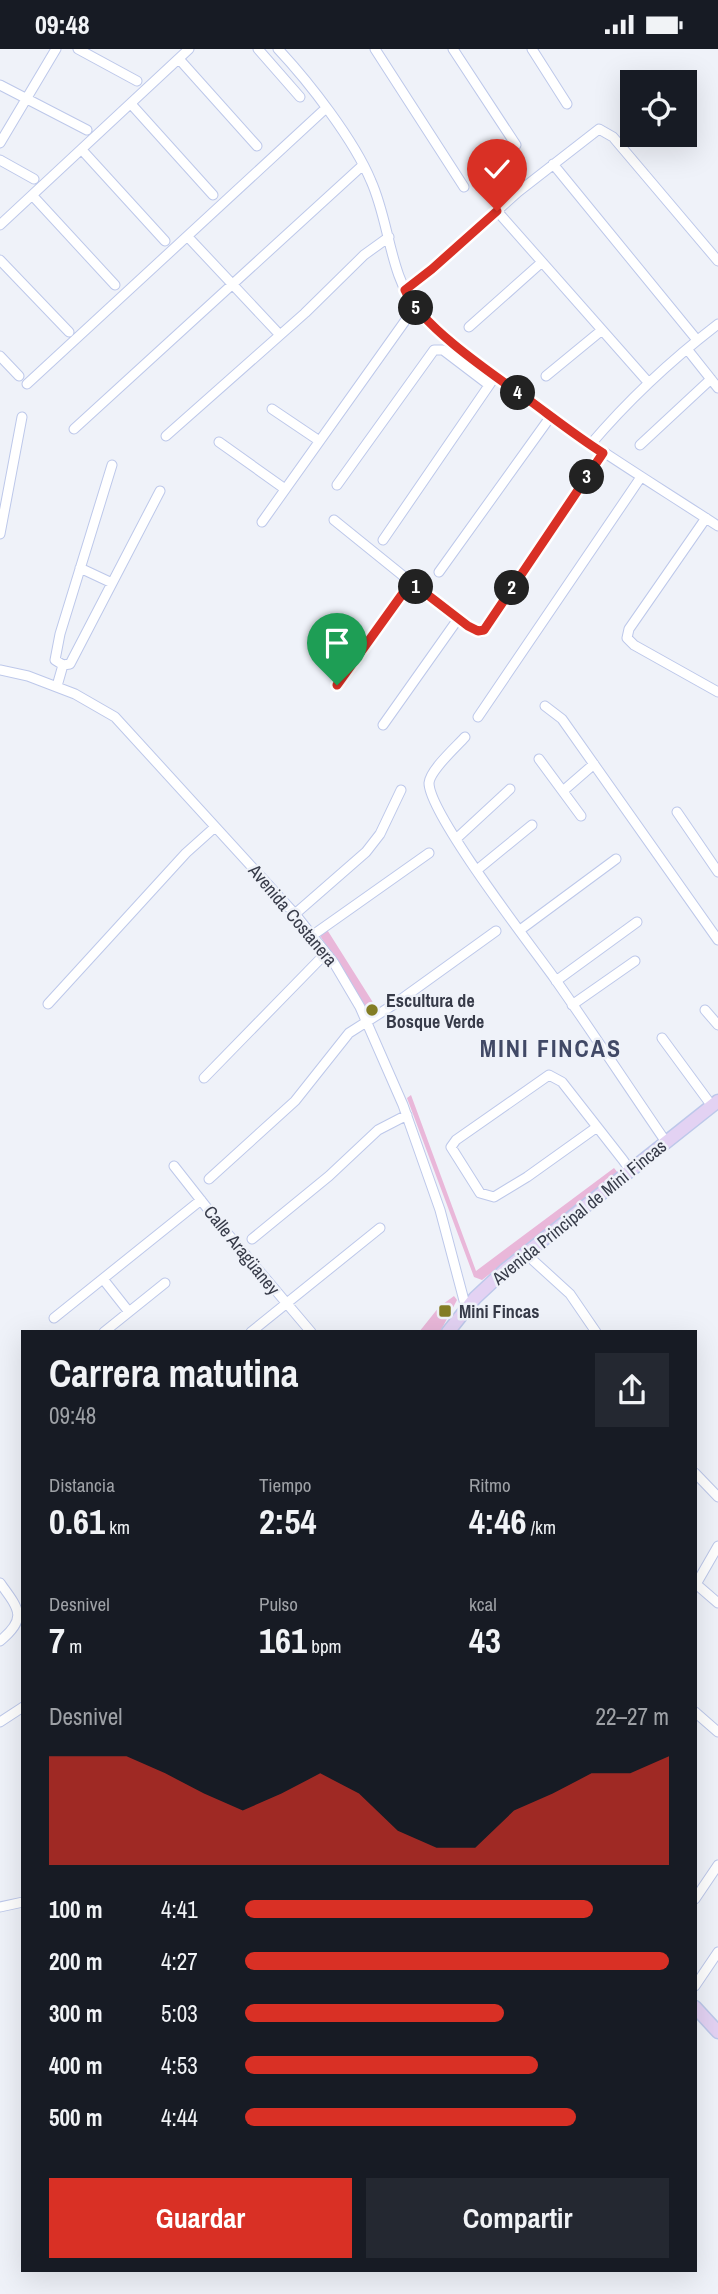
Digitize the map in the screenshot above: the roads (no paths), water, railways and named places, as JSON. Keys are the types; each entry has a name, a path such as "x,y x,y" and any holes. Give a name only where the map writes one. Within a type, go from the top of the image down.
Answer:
{"street":[{"path":"0,143 56,49"},
{"path":"78,49 137,81"},
{"path":"0,225 189,49"},
{"path":"258,49 300,97"},
{"path":"278,49 302,75 363,165 377,196 405,290 415,307 438,330 495,376 590,445 718,526"},
{"path":"375,49 464,187"},
{"path":"453,49 516,145"},
{"path":"532,49 568,104"},
{"path":"179,59 257,146"},
{"path":"0,85 87,130"},
{"path":"131,104 213,195"},
{"path":"27,384 325,109"},
{"path":"405,290 597,130 606,131 633,159 718,261"},
{"path":"82,150 164,241"},
{"path":"0,160 34,179"},
{"path":"553,164 697,340"},
{"path":"74,429 363,165"},
{"path":"32,195 115,285"},
{"path":"497,211 648,382"},
{"path":"188,236 280,335"},
{"path":"166,436 280,335 364,255 389,237"},
{"path":"0,260 68,332"},
{"path":"469,327 542,262"},
{"path":"262,522 415,307"},
{"path":"590,445 648,382 718,324"},
{"path":"546,376 601,330"},
{"path":"687,349 718,388"},
{"path":"337,485 434,350 443,350 489,385"},
{"path":"0,356 19,376"},
{"path":"383,540 495,376"},
{"path":"640,445 711,379"},
{"path":"272,409 318,440"},
{"path":"439,572 551,416"},
{"path":"0,534 22,417"},
{"path":"219,442 285,489"},
{"path":"334,520 458,619 478,631 484,630 603,453"},
{"path":"112,465 56,650 55,660 63,665 71,664 160,491"},
{"path":"478,717 641,477"},
{"path":"706,517 629,629 627,638 718,692"},
{"path":"80,568 112,583"},
{"path":"337,685 411,582"},
{"path":"383,725 458,619"},
{"path":"57,686 63,665"},
{"name":"Avenida Costanera","path":"0,670 57,686 115,717 313,935 346,981 367,1022 407,1115 440,1210 466,1308"},
{"path":"545,706 562,719 718,940"},
{"path":"465,737 433,773 429,783 436,802 456,839 666,1142"},
{"path":"539,759 581,816"},
{"path":"563,791 594,764"},
{"path":"456,839 510,789"},
{"path":"295,914 376,840 401,790"},
{"path":"677,812 718,872"},
{"path":"477,870 532,825"},
{"path":"48,1004 186,853 215,827"},
{"path":"313,935 429,853"},
{"path":"520,930 616,859"},
{"path":"556,981 637,922"},
{"path":"209,1179 295,1101 342,1040 496,931"},
{"path":"204,1077 326,953"},
{"path":"572,1005 635,961"},
{"path":"705,1010 718,1025"},
{"path":"662,1038 715,1104"},
{"path":"597,1127 494,1197 480,1193 451,1147 456,1140 549,1075 562,1082 631,1170"},
{"name":"Avenida Principal de Mini Fincas","path":"450,1330 466,1308 525,1253 715,1104"},
{"path":"252,1239 379,1130 407,1115"},
{"name":"Calle Aragüaney","path":"174,1166 309,1330"},
{"path":"54,1318 201,1200"},
{"path":"254,1330 380,1228"},
{"path":"525,1253 570,1294 595,1330"},
{"path":"103,1279 129,1312"},
{"path":"106,1330 165,1283"},
{"path":"697,1475 718,1497"},
{"path":"697,1582 718,1546"},
{"path":"0,1583 19,1618 16,1626 0,1641"},
{"path":"697,1587 718,1603"},
{"path":"0,1722 21,1708"},
{"path":"697,1714 718,1732"},
{"path":"697,1896 718,1865"},
{"path":"0,1907 21,1902"},
{"path":"697,1983 718,1952"},
{"path":"697,2009 718,2032"}],"place":[{"name":"Escultura de Bosque Verde","path":"372,1010"},
{"name":"Mini Fincas","path":"445,1311"}],"district":[{"name":"MINI FINCAS","path":"551,1048"}]}
